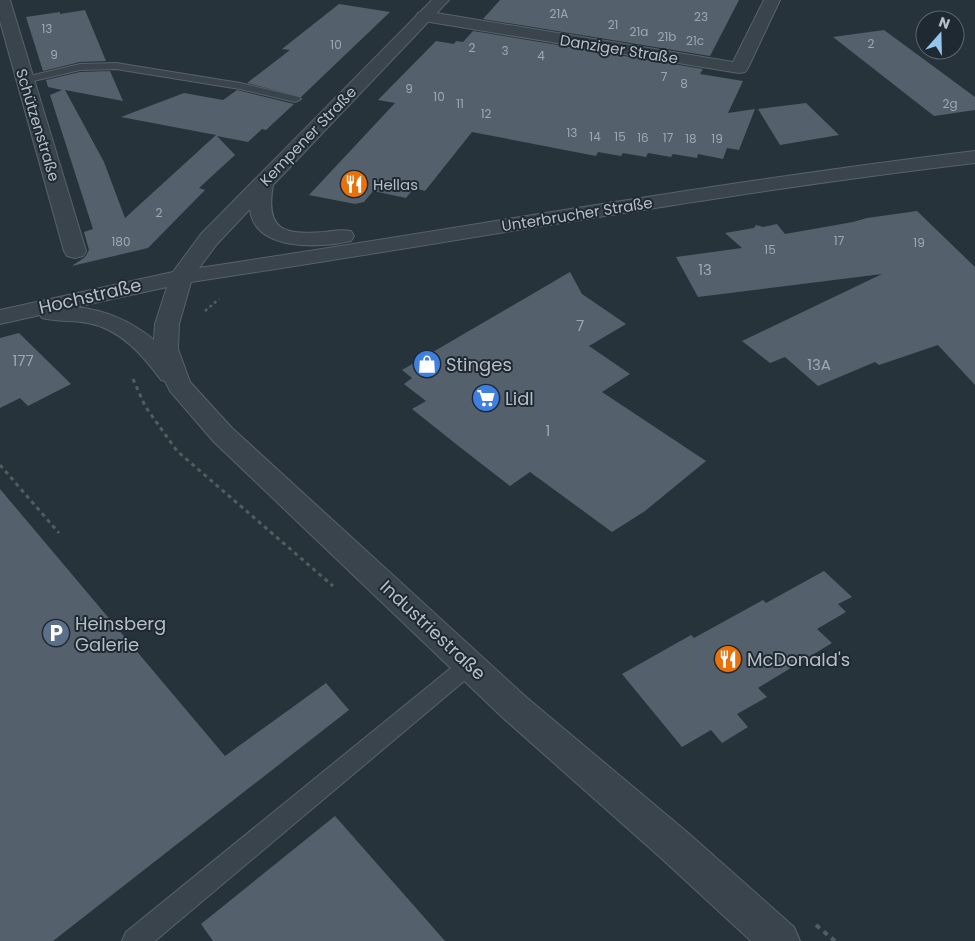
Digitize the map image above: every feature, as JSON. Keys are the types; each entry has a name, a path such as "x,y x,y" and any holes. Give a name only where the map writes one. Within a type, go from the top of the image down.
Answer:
{"street":[{"name":"Kempener Straße","path":"180,277 209,238 441,0"},
{"name":"Danziger Straße","path":"424,16 739,68 772,0"},
{"name":"Schützenstraße","path":"2,6 75,251"},
{"name":"Unterbrucher Straße","path":"180,277 388,246 569,215 899,166 975,157"},
{"path":"262,183 259,207 263,221 271,228 287,236 315,240 462,220 569,215"},
{"name":"Hochstraße","path":"0,317 180,277"},
{"name":"Industriestraße","path":"180,277 167,324 166,349 179,385 223,435 514,707 674,845 780,941"},
{"path":"28,310 94,318 122,329 142,340 160,359 179,385"}],"lane":[{"path":"25,80 80,67 116,66 240,86 295,99"},
{"path":"135,941 469,665"}],"path":[{"path":"202,314 223,296"},
{"path":"0,465 59,533"},
{"path":"813,922 835,941"}],"building":[{"path":"500,0 739,0 710,56 483,19"},
{"path":"339,4 390,12 301,97 247,83 290,50 282,49"},
{"path":"85,10 106,61 80,62 43,71 26,17"},
{"path":"884,30 915,53 915,60 925,60 975,97 975,110 934,116 833,37"},
{"path":"473,31 703,69 700,74 743,81 728,113 755,109 739,150 727,148 723,159 698,154 697,158 673,154 671,157 648,153 646,157 623,153 621,156 598,152 596,156 472,132 425,191 414,188 406,198 373,191 364,202 355,204 309,195 395,103 378,100 436,41 454,44 456,41 463,42"},
{"path":"110,71 123,101 65,90 104,162 125,218 216,135 121,117 184,93 223,100 237,90 294,104 266,130 262,129 248,142 217,136 235,155 199,188 205,190 148,248 72,266 85,257 89,250 84,232 93,229 50,95 62,90 48,87 46,80 80,72"},
{"path":"806,103 839,135 780,145 758,109"},
{"path":"917,211 975,267 975,385 938,345 879,365 875,362 818,386 785,357 770,363 742,341 882,274 698,297 676,257 742,248 725,233 754,228 756,225 763,227 777,224 785,234 867,218"},
{"path":"570,272 582,294 626,324 589,346 630,374 602,392 706,461 645,511 612,532 530,472 510,486 412,409 426,401 404,384 412,378 402,370"},
{"path":"19,333 71,384 28,406 20,398 0,408 0,338"},
{"name":"Heinsberg Galerie","path":"0,489 225,756 326,683 349,710 53,941 0,941"},
{"name":"McDonald's","path":"824,571 852,597 838,604 846,612 817,629 832,643 758,688 767,697 737,714 748,727 722,743 711,730 682,747 622,674 691,635 694,638 763,600 766,603"},
{"path":"335,816 445,941 213,941 201,924"}],"place":[{"name":"Hellas","path":"354,184"},
{"name":"Stinges","path":"427,364"},
{"name":"Lidl","path":"486,398"},
{"name":"Heinsberg Galerie","path":"56,633"},
{"name":"McDonald's","path":"728,659"}]}
